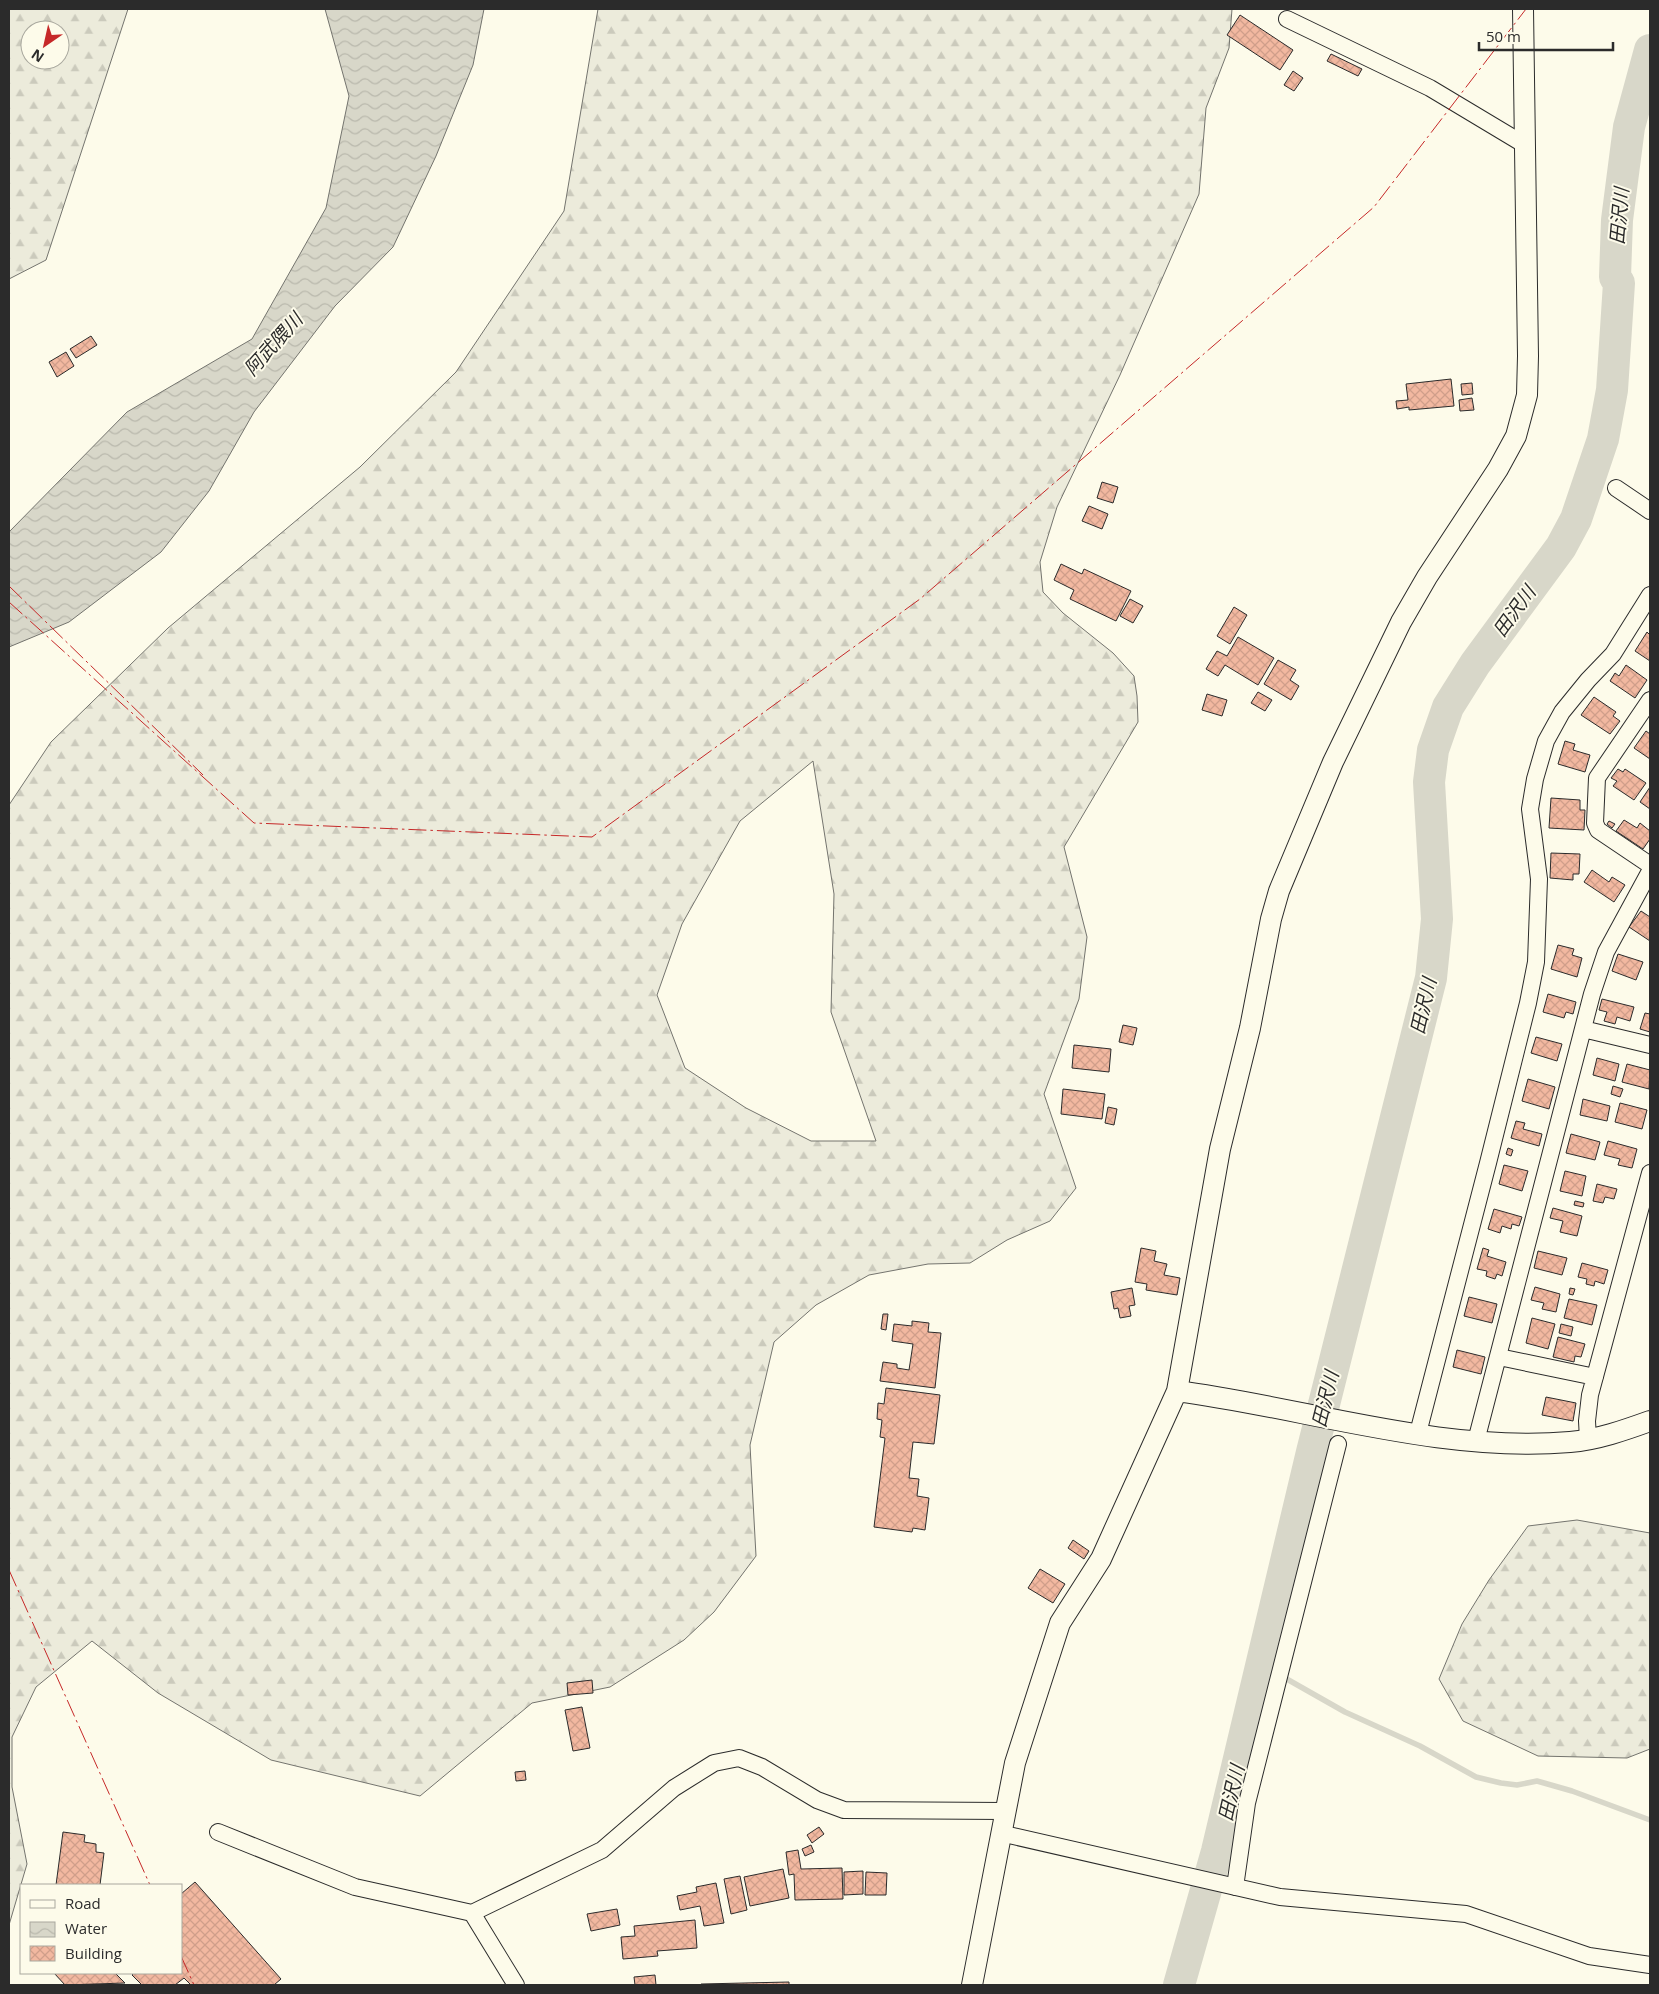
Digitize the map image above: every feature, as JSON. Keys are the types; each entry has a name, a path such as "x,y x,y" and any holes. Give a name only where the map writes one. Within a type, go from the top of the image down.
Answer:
{"street":[{"path":"972,1985 1015,1763 1060,1623 1101,1559 1177,1391 1220,1149 1250,1028 1271,919 1280,891 1333,762 1401,622 1427,577 1498,469 1521,423 1527,395 1528,356 1525,145 1522,94 1523,9"},
{"path":"1287,19 1430,88 1525,145"},
{"path":"1616,488 1650,511"},
{"path":"1418,1433 1493,1145 1528,1003 1536,962 1539,879 1530,809 1537,772 1546,740 1562,712 1588,680 1613,654 1650,594"},
{"path":"1650,700 1598,778 1595,824 1598,830 1650,865"},
{"path":"1476,1441 1583,1029 1606,952 1650,871"},
{"path":"1583,1029 1650,1046"},
{"path":"1588,1439 1588,1410 1595,1377 1650,1178"},
{"path":"1499,1357 1595,1377"},
{"path":"1177,1391 1418,1433 1476,1441 1571,1442 1650,1421"},
{"path":"1235,1887 1247,1803 1338,1444"},
{"path":"218,1832 355,1888 472,1913 602,1850 674,1788 714,1763 739,1758 762,1767 817,1800 844,1810 1005,1811"},
{"path":"1000,1833 1280,1897 1466,1914 1589,1956 1650,1965"},
{"path":"472,1913 516,1985"}],"green space":[{"path":"9,9 128,9 46,260 9,279"},
{"path":"598,9 1232,9 1229,48 1206,108 1199,194 1120,375 1057,507 1040,562 1043,592 1063,613 1113,653 1134,676 1137,696 1138,722 1064,847 1087,937 1079,999 1044,1094 1076,1188 1050,1221 1007,1240 970,1263 928,1264 869,1275 816,1305 774,1342 750,1445 756,1556 714,1612 684,1640 610,1687 532,1703 420,1796 271,1760 158,1693 92,1641 36,1687 12,1737 12,1787 27,1864 9,1925 9,805 51,742 168,628 360,467 456,372 564,211","holes":["813,761 834,894 831,1012 876,1141 811,1141 746,1108 685,1068 657,995 682,924 740,821"]},
{"path":"1577,1520 1650,1533 1650,1749 1627,1758 1538,1756 1463,1721 1439,1679 1462,1624 1489,1580 1528,1526"}],"water":[{"name":"阿武隈川","path":"325,9 484,9 473,65 436,156 393,247 335,306 254,412 209,491 161,552 69,622 9,647 9,532 127,412 252,339 326,208 349,96"}],"building":[{"path":"1240,15 1293,50 1280,70 1227,35"},
{"path":"1331,54 1362,69 1358,76 1327,61"},
{"path":"1293,71 1303,78 1294,91 1284,85"},
{"path":"91,336 97,345 76,358 70,349"},
{"path":"66,352 74,366 57,377 49,362"},
{"path":"1451,379 1454,406 1409,410 1409,407 1397,409 1396,401 1408,400 1406,384"},
{"path":"1472,383 1473,394 1462,395 1461,384"},
{"path":"1472,398 1474,410 1460,411 1459,400"},
{"path":"1102,482 1118,487 1113,503 1097,498"},
{"path":"1089,506 1108,514 1102,529 1082,521"},
{"path":"1061,564 1082,574 1084,569 1131,591 1116,621 1070,599 1074,590 1054,580"},
{"path":"1130,599 1143,606 1133,623 1120,616"},
{"path":"1234,607 1247,615 1230,644 1217,636"},
{"path":"1647,632 1650,635 1650,661 1635,651"},
{"path":"1238,637 1274,658 1258,685 1225,665 1218,676 1206,669 1217,651 1227,656"},
{"path":"1278,660 1296,670 1290,680 1299,686 1291,700 1264,684"},
{"path":"1626,665 1647,680 1635,698 1610,681 1615,673 1619,676"},
{"path":"1258,692 1272,700 1265,711 1251,703"},
{"path":"1207,694 1227,700 1222,716 1202,710"},
{"path":"1594,697 1616,712 1613,716 1620,721 1610,734 1581,715"},
{"path":"1646,731 1650,734 1650,759 1634,748"},
{"path":"1565,741 1575,744 1573,750 1590,755 1585,772 1558,764"},
{"path":"1618,769 1623,772 1625,769 1646,783 1634,800 1613,786 1617,781 1611,778"},
{"path":"1650,787 1650,809 1640,802"},
{"path":"1551,798 1580,800 1580,810 1585,810 1584,830 1549,828"},
{"path":"1624,820 1637,828 1640,823 1650,831 1650,839 1643,849 1616,831"},
{"path":"1609,821 1615,824 1612,828 1607,824"},
{"path":"1551,853 1580,854 1579,874 1573,874 1573,880 1550,878"},
{"path":"1592,870 1609,882 1612,877 1625,885 1614,902 1584,882"},
{"path":"1641,911 1650,917 1650,941 1629,927"},
{"path":"1558,945 1574,949 1572,955 1582,958 1577,977 1551,969"},
{"path":"1618,954 1643,962 1636,980 1612,971"},
{"path":"1548,994 1576,1002 1573,1014 1566,1012 1564,1018 1543,1012"},
{"path":"1602,999 1634,1007 1630,1021 1617,1017 1615,1024 1604,1021 1607,1012 1599,1010"},
{"path":"1645,1013 1650,1014 1650,1032 1640,1029"},
{"path":"1123,1025 1137,1028 1133,1045 1119,1042"},
{"path":"1536,1037 1562,1044 1557,1061 1531,1053"},
{"path":"1074,1045 1111,1049 1109,1072 1072,1068"},
{"path":"1597,1058 1619,1064 1615,1081 1593,1075"},
{"path":"1627,1064 1650,1070 1649,1089 1622,1082"},
{"path":"1528,1079 1555,1087 1549,1109 1522,1101"},
{"path":"1613,1086 1623,1089 1620,1097 1611,1094"},
{"path":"1063,1089 1105,1094 1102,1119 1061,1114"},
{"path":"1583,1099 1610,1106 1607,1121 1580,1115"},
{"path":"1620,1103 1647,1110 1642,1129 1615,1122"},
{"path":"1108,1107 1117,1109 1114,1125 1105,1123"},
{"path":"1516,1121 1525,1123 1523,1129 1542,1134 1539,1146 1511,1138"},
{"path":"1571,1134 1600,1142 1595,1160 1566,1153"},
{"path":"1608,1141 1637,1149 1632,1168 1618,1165 1620,1159 1604,1155"},
{"path":"1508,1148 1513,1150 1511,1156 1506,1154"},
{"path":"1504,1165 1528,1171 1522,1191 1499,1184"},
{"path":"1565,1171 1586,1176 1582,1196 1560,1191"},
{"path":"1597,1184 1617,1189 1614,1199 1605,1197 1603,1203 1593,1201"},
{"path":"1575,1201 1584,1203 1583,1207 1574,1205"},
{"path":"1553,1208 1582,1216 1577,1236 1560,1232 1563,1221 1550,1218"},
{"path":"1494,1209 1522,1217 1519,1226 1512,1224 1511,1229 1502,1226 1500,1233 1488,1229"},
{"path":"1141,1248 1156,1251 1154,1261 1167,1264 1164,1275 1180,1278 1177,1295 1146,1290 1147,1284 1135,1282"},
{"path":"1483,1248 1489,1250 1487,1256 1506,1262 1502,1276 1497,1274 1495,1279 1486,1276 1487,1271 1477,1269"},
{"path":"1538,1251 1567,1258 1562,1275 1534,1268"},
{"path":"1582,1263 1608,1270 1604,1284 1595,1281 1594,1286 1586,1284 1587,1279 1578,1277"},
{"path":"1535,1287 1560,1294 1556,1312 1542,1309 1544,1303 1531,1300"},
{"path":"1132,1288 1135,1305 1129,1306 1131,1316 1120,1318 1118,1308 1114,1309 1111,1292"},
{"path":"1570,1288 1575,1289 1573,1295 1569,1294"},
{"path":"1469,1297 1497,1304 1492,1323 1464,1316"},
{"path":"1569,1299 1597,1305 1592,1325 1564,1318"},
{"path":"883,1314 888,1314 886,1330 881,1329"},
{"path":"1532,1318 1555,1324 1548,1349 1526,1343"},
{"path":"912,1321 929,1323 928,1332 941,1333 935,1388 880,1381 883,1362 897,1364 897,1368 909,1370 913,1344 892,1341 894,1324 912,1326"},
{"path":"1561,1324 1573,1327 1571,1336 1559,1333"},
{"path":"1558,1337 1585,1344 1581,1357 1575,1356 1574,1362 1553,1357"},
{"path":"1457,1350 1485,1357 1481,1374 1453,1367"},
{"path":"886,1388 940,1395 934,1444 913,1442 909,1478 919,1479 917,1496 929,1498 925,1530 913,1528 912,1532 874,1527 885,1438 880,1437 882,1420 877,1419 878,1403 884,1404"},
{"path":"1546,1397 1576,1403 1573,1421 1542,1415"},
{"path":"1073,1540 1089,1551 1084,1559 1068,1548"},
{"path":"1040,1569 1065,1584 1053,1603 1028,1588"},
{"path":"592,1680 593,1693 568,1695 567,1683"},
{"path":"582,1707 590,1748 573,1751 565,1710"},
{"path":"525,1771 526,1780 516,1781 515,1772"},
{"path":"819,1827 824,1834 812,1843 807,1835"},
{"path":"63,1832 85,1835 84,1842 96,1844 96,1852 104,1853 100,1884 56,1884"},
{"path":"811,1845 814,1852 805,1856 802,1849"},
{"path":"798,1850 801,1869 842,1868 843,1899 795,1900 794,1874 789,1875 786,1852"},
{"path":"783,1869 789,1898 750,1906 744,1877"},
{"path":"863,1871 863,1894 844,1895 844,1872"},
{"path":"866,1872 887,1873 886,1895 865,1895"},
{"path":"740,1876 747,1910 731,1914 724,1879"},
{"path":"195,1882 281,1979 274,1985 191,1985 184,1978 175,1985 142,1985 133,1974 182,1974 182,1893"},
{"path":"716,1883 724,1923 704,1926 700,1906 680,1910 677,1896 697,1892 696,1887"},
{"path":"617,1909 620,1925 591,1931 587,1914"},
{"path":"695,1920 697,1948 657,1951 658,1956 623,1959 621,1937 635,1936 634,1926"},
{"path":"55,1974 116,1974 125,1983 65,1985"},
{"path":"655,1975 656,1985 635,1985 634,1977"},
{"path":"789,1982 789,1985 701,1984"}],"waterway":[{"name":"田沢川","path":"1179,1985 1217,1851 1312,1452 1431,978 1437,919 1429,782 1433,750 1448,707 1475,664 1561,547 1576,519 1603,439 1612,390 1619,283 1615,277 1617,220 1629,127 1650,50"},
{"path":"1262,1665 1345,1712 1420,1746 1476,1777 1517,1785 1537,1781 1572,1791 1650,1820"}],"power":[{"path":"9,602 254,823 592,837 920,599 1374,207 1526,9"},
{"path":"9,586 203,775"},
{"path":"9,1570 150,1884"},
{"path":"182,1958 194,1985"}]}
